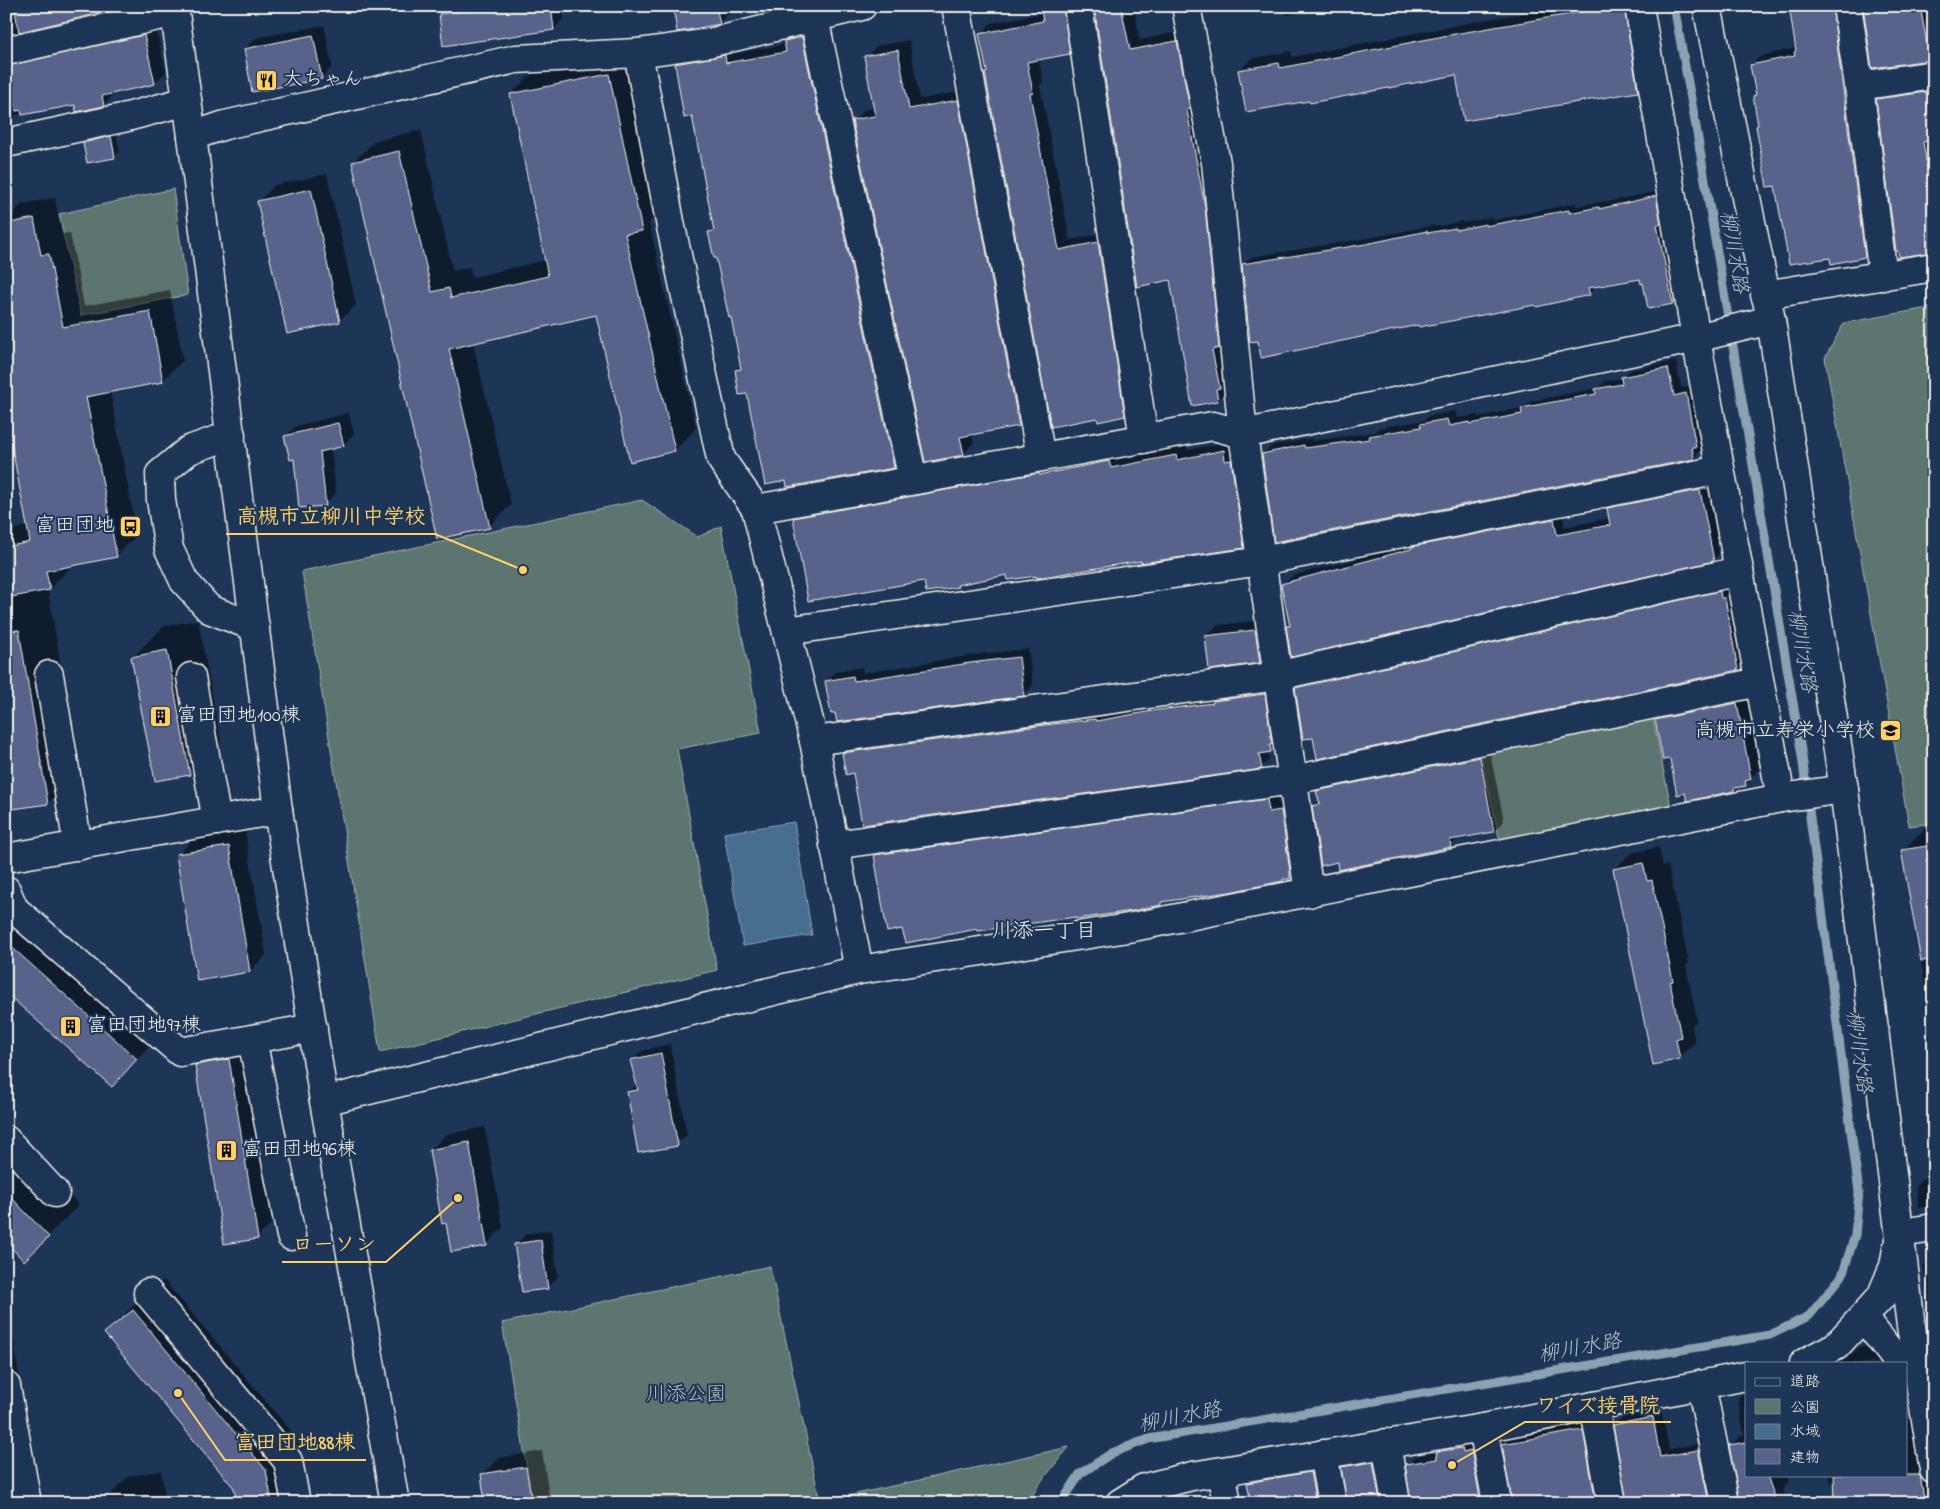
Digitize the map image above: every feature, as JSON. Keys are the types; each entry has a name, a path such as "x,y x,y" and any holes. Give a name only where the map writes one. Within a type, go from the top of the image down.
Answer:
{"street":[{"path":"192,136 225,125 516,59 638,54 709,43 862,6"},
{"path":"956,6 1041,457"},
{"path":"1078,6 1144,439"},
{"path":"1186,6 1216,163 1243,434 1309,893"},
{"path":"1638,6 1696,338 1781,798"},
{"path":"1707,6 1768,307 1844,789 1911,1326 1914,1381 1934,1470"},
{"path":"1847,6 1883,276"},
{"path":"6,51 175,9 278,810 324,1101 395,1503"},
{"path":"814,18 912,480"},
{"path":"638,54 671,227 721,459 756,509 814,741 859,970"},
{"path":"1859,86 1934,75"},
{"path":"6,143 127,117 187,101"},
{"path":"756,509 1213,426 1243,434 1696,338 1768,307 1883,276 1934,267"},
{"path":"231,435 188,450 160,474 161,500 170,549 184,581 209,609 255,627"},
{"path":"787,631 1262,561 1720,470"},
{"path":"814,741 1278,676 1739,572"},
{"path":"49,675 78,846"},
{"path":"191,677 217,821"},
{"path":"834,845 1293,780 1759,682"},
{"path":"324,1101 859,970 1128,928 1781,798 1844,789"},
{"path":"6,858 278,810"},
{"path":"6,890 14,909 180,1052 313,1028"},
{"path":"252,1039 290,1236"},
{"path":"6,1140 56,1192"},
{"path":"1900,1233 1934,1228"},
{"path":"1806,1362 1836,1346 1864,1318 1881,1297 1894,1266 1900,1233"},
{"path":"148,1293 288,1461 296,1503"},
{"path":"1864,1318 1898,1362"},
{"path":"1120,1503 1144,1488 1192,1476 1483,1428 1745,1376"},
{"path":"1701,1385 1725,1503"},
{"path":"6,1386 27,1503"},
{"path":"1594,1406 1612,1503"},
{"path":"1483,1428 1497,1503"},
{"path":"1386,1443 1396,1503"},
{"path":"1323,1454 1332,1503"},
{"path":"1221,1472 1227,1503"}],"green space":[{"path":"173,189 188,295 81,315 59,214"},
{"path":"1934,307 1934,823 1909,826 1825,358 1844,323"},
{"path":"642,500 698,537 721,526 761,733 677,749 717,970 380,1052 302,571"},
{"path":"1653,719 1671,807 1500,842 1481,755"},
{"name":"川添公園","path":"770,1266 820,1502 1069,1447 1040,1483 1028,1503 533,1503 502,1323"}],"water":[{"path":"794,822 812,935 743,946 724,833"}],"building":[{"path":"14,6 130,6 19,32"},
{"path":"496,6 551,6 554,30 443,46 439,14"},
{"path":"673,6 716,6 720,24 677,32"},
{"path":"1040,6 1063,6 1070,54 1027,62 1033,93 1030,94 1059,250 1098,242 1125,416 1098,422 1097,418 1051,427 979,34 1043,21"},
{"path":"1094,6 1121,6 1130,50 1177,41 1190,109 1187,110 1205,207 1219,348 1212,350 1220,388 1216,389 1218,401 1192,406 1170,280 1137,287"},
{"path":"1593,6 1624,6 1638,92 1464,121 1456,75 1310,103 1309,101 1246,112 1238,70 1279,63 1280,68 1449,35 1593,10"},
{"path":"1789,6 1832,6 1865,257 1831,264 1830,258 1789,264 1775,186 1767,187 1756,126 1758,125 1753,96 1756,95 1750,65 1795,56 1794,52 1796,51"},
{"path":"1863,6 1920,6 1930,60 1872,68"},
{"path":"144,35 155,84 102,96 104,106 76,112 75,105 22,115 21,110 16,111 8,66"},
{"path":"313,35 322,79 252,92 244,49"},
{"path":"802,37 894,468 787,487 786,481 765,485 747,394 739,395 735,370 741,369 731,317 729,318 716,258 714,258 708,232 714,231 692,116 684,118 675,64 725,55 726,63 786,52 784,41"},
{"path":"898,50 909,109 958,100 1019,426 960,437 964,455 925,462 852,120 875,116 864,56"},
{"path":"609,74 642,231 625,234 675,451 630,462 596,315 449,349 490,528 437,539 352,162 399,151 432,292 449,288 451,298 548,276 510,94"},
{"path":"1934,91 1934,140 1923,142 1934,206 1934,252 1899,257 1898,251 1896,251 1876,99"},
{"path":"111,136 115,158 87,163 83,143"},
{"path":"311,189 340,322 287,334 257,201"},
{"path":"1656,196 1661,224 1657,225 1673,304 1648,309 1643,283 1641,284 1640,279 1588,288 1590,295 1536,307 1535,305 1419,327 1418,325 1261,358 1258,341 1250,342 1242,264 1366,244 1427,231 1427,233 1456,228 1456,230 1486,224 1486,226 1569,210 1569,213 1599,207 1599,209"},
{"path":"34,218 41,255 49,254 63,327 150,311 163,382 86,397 117,557 46,571 50,590 6,598 6,547 30,542 6,416 6,224"},
{"path":"1668,368 1674,396 1686,393 1696,447 1692,447 1694,459 1274,542 1262,454 1304,445 1305,448 1370,439 1369,436 1421,427 1420,424 1447,419 1449,426 1522,414 1521,408 1596,394 1595,389 1622,384 1621,377"},
{"path":"338,423 344,446 320,452 326,506 299,508 294,459 290,460 284,436"},
{"path":"1224,450 1225,461 1231,460 1244,548 1141,563 1141,561 1036,578 1036,576 1008,580 1007,575 957,585 958,587 926,592 924,581 808,601 793,518 1109,461 1111,468 1176,455 1177,460"},
{"path":"1700,490 1714,561 1291,657 1286,626 1290,626 1281,584 1411,549 1411,547 1554,519 1557,535 1610,525 1607,508"},
{"path":"1720,591 1721,598 1725,598 1738,670 1317,759 1313,738 1303,739 1295,688"},
{"path":"19,630 48,804 13,809 6,766 6,631"},
{"path":"1255,630 1260,663 1209,670 1205,636"},
{"name":"富田団地100棟","path":"167,650 190,775 155,781 131,657"},
{"path":"1019,657 1024,696 837,722 835,713 831,714 825,681 853,676 854,681"},
{"path":"1265,694 1272,744 1270,745 1271,752 1259,754 1262,769 862,825 853,773 846,775 842,753 1037,726 1095,719 1096,721"},
{"path":"1737,703 1751,779 1745,781 1746,786 1734,788 1734,791 1687,801 1685,793 1677,795 1670,759 1663,760 1655,720"},
{"path":"1480,757 1494,832 1450,840 1451,847 1338,870 1337,862 1321,866 1312,806 1320,804 1316,791"},
{"path":"1267,799 1269,812 1281,810 1290,879 1229,892 1161,902 1161,905 1132,911 978,931 977,929 906,943 902,929 887,932 874,855"},
{"path":"1934,845 1934,960 1921,961 1901,850"},
{"path":"229,846 250,972 197,981 176,854"},
{"path":"1643,863 1647,881 1652,880 1673,981 1670,982 1681,1037 1676,1039 1680,1059 1653,1065 1613,869"},
{"name":"富田団地97棟","path":"6,942 137,1059 112,1087 6,993"},
{"path":"661,1053 678,1146 638,1153 627,1092 638,1090 630,1060"},
{"name":"富田団地96棟","path":"229,1059 258,1239 224,1244 195,1065"},
{"path":"469,1142 487,1246 451,1252 446,1223 442,1224 429,1150"},
{"path":"6,1192 49,1237 24,1261 6,1242"},
{"path":"541,1240 548,1289 522,1292 514,1244"},
{"path":"133,1310 266,1470 272,1503 237,1503 234,1488 104,1333"},
{"path":"1653,1417 1660,1457 1698,1450 1708,1498 1680,1503 1627,1503 1613,1425"},
{"path":"1583,1430 1596,1503 1512,1503 1502,1444"},
{"path":"1745,1442 1745,1476 1767,1476 1776,1503 1740,1503 1729,1445"},
{"path":"1462,1448 1463,1452 1471,1450 1481,1503 1411,1503 1405,1464 1437,1459 1436,1452"},
{"path":"1373,1462 1380,1501 1347,1503 1341,1467"},
{"path":"526,1467 532,1503 485,1503 481,1474"},
{"path":"1310,1472 1316,1503 1251,1503 1247,1483"},
{"path":"1920,1475 1925,1503 1835,1503 1834,1476"}],"waterway":[{"name":"柳川水路","path":"1061,1503 1080,1474 1112,1453 1148,1439 1770,1335 1809,1316 1842,1276 1855,1235 1859,1192 1802,756 1674,6"}],"place":[{"name":"大ちゃん","path":"267,80"},
{"name":"富田団地","path":"131,526"},
{"name":"高槻市立柳川中学校","path":"523,570"},
{"name":"富田団地100棟","path":"161,716"},
{"name":"高槻市立寿栄小学校","path":"1891,731"},
{"name":"富田団地97棟","path":"71,1026"},
{"name":"富田団地96棟","path":"226,1150"},
{"name":"ローソン","path":"458,1198"},
{"name":"富田団地88棟","path":"178,1393"},
{"name":"ワイズ接骨院","path":"1452,1465"}],"district":[{"name":"川添一丁目","path":"1044,932"}]}
